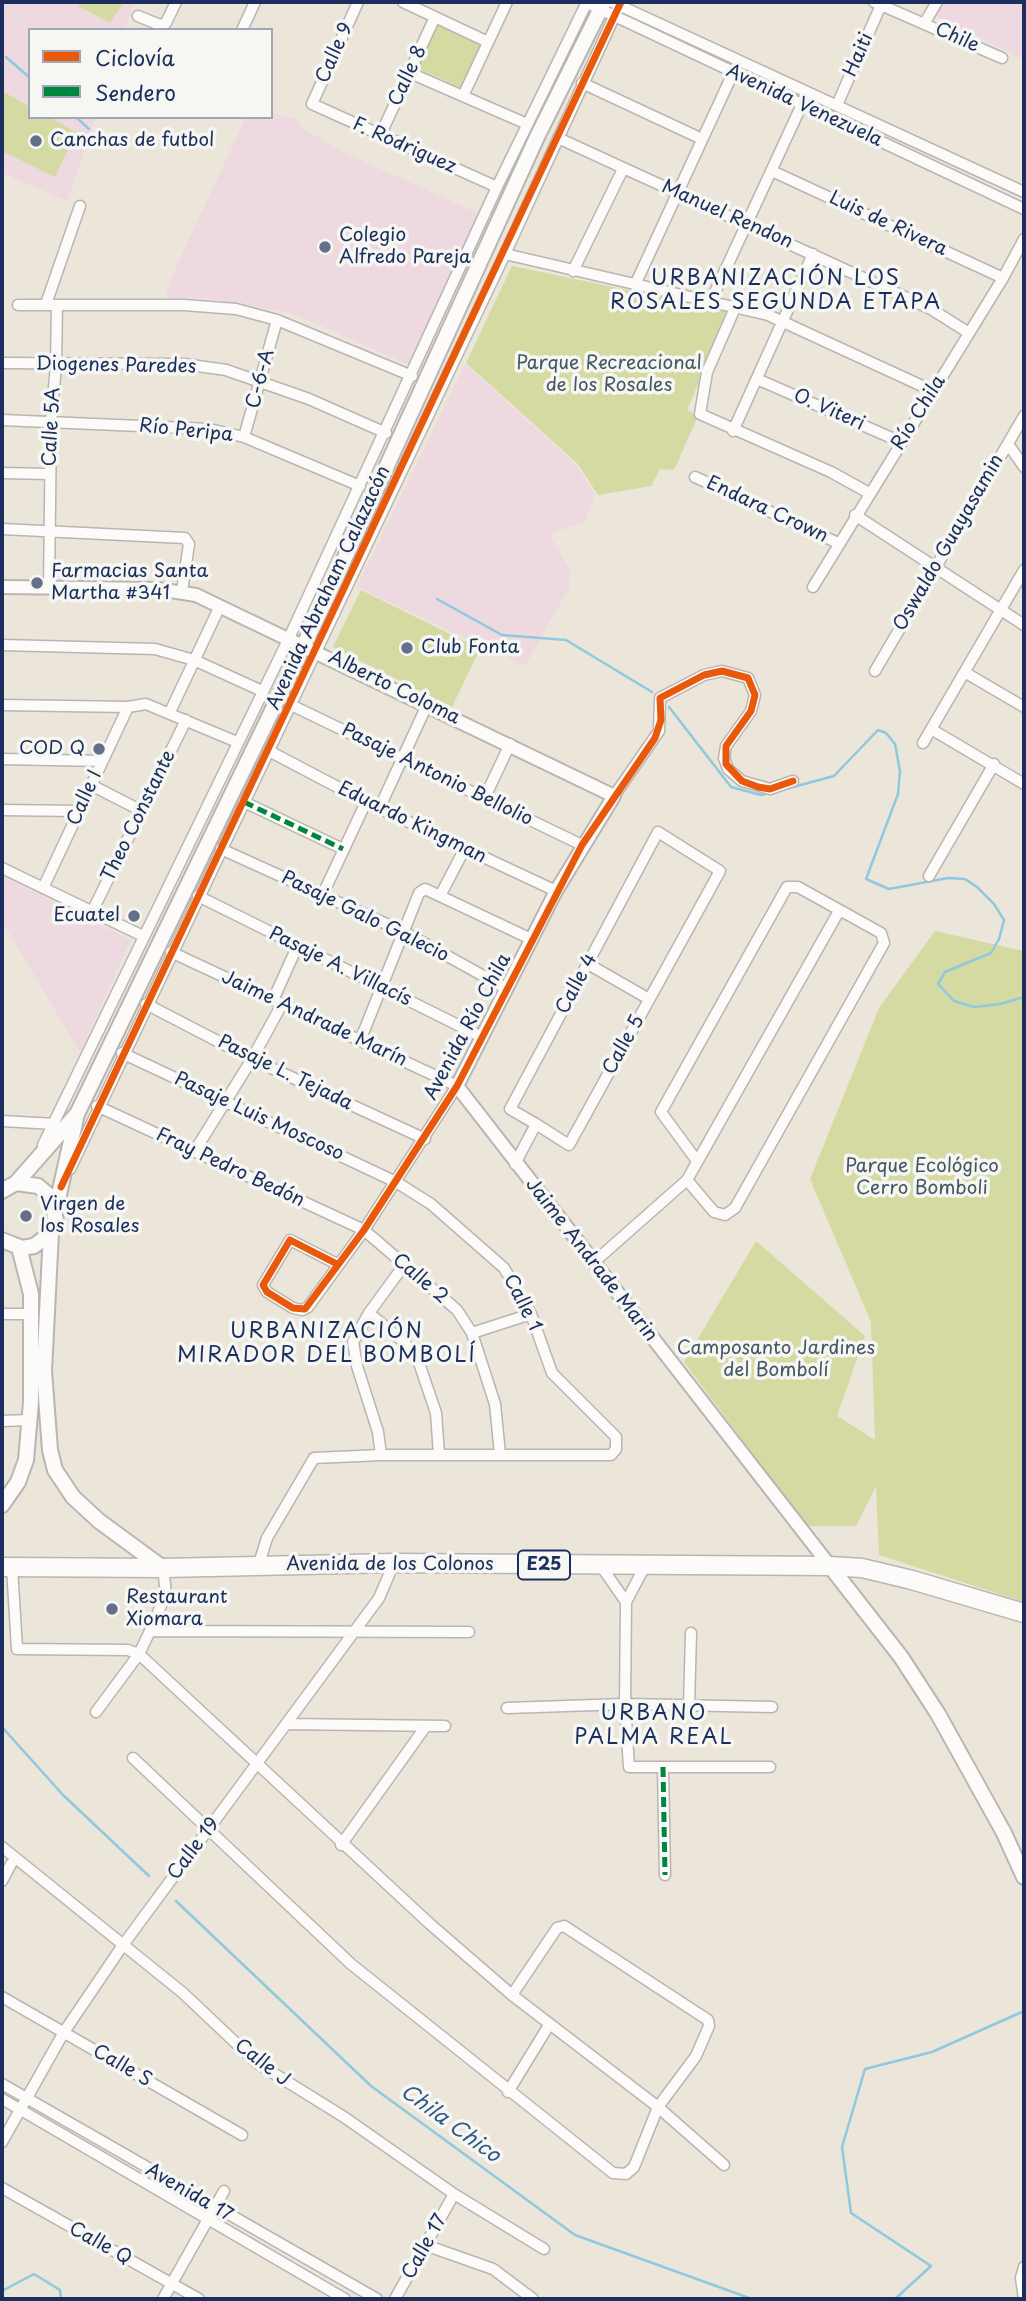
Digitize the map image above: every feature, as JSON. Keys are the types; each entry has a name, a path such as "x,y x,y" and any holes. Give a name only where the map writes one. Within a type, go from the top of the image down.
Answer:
{"highway":[{"name":"Avenida de los Colonos","path":"7,1567 163,1568 394,1563 830,1566 862,1568 912,1580 1024,1613"}],"main road":[{"name":"Avenida Abraham Calazacón","path":"51,1233 56,1221 56,1208 77,1114 310,648 537,137 602,3"},
{"name":"Avenida Abraham Calazacón","path":"2,1191 16,1183 77,1114"},
{"path":"16,1183 38,1185 51,1197 56,1208"},
{"path":"2,1240 19,1247 34,1246 51,1233"},
{"path":"51,1233 44,1370 50,1450 55,1470 73,1497 99,1521 163,1568"},
{"path":"2,1505 18,1482 26,1460 29,1420 31,1294 19,1247"},
{"path":"830,1566 901,1657 938,1714 1004,1833 1024,1877"}],"street":[{"path":"138,16 160,25 166,23 176,2"},
{"path":"243,28 255,2"},
{"name":"Calle 9","path":"312,104 358,2"},
{"path":"403,2 488,42"},
{"path":"463,96 507,2"},
{"path":"924,24 937,2"},
{"name":"Avenida Venezuela","path":"602,3 808,92 1024,192"},
{"name":"Avenida Venezuela","path":"602,3 614,16 1024,209"},
{"name":"Avenida Abraham Calazacón","path":"33,1163 55,1124 143,936 289,638 527,124 602,3 614,16 505,254 310,648 291,705 122,1053 61,1187"},
{"name":"Chile","path":"877,3 1002,58"},
{"name":"Haiti","path":"837,105 877,3"},
{"name":"Calle 8","path":"380,136 435,17"},
{"path":"410,73 527,124"},
{"path":"635,285 733,73"},
{"path":"582,83 702,139"},
{"path":"710,303 808,92"},
{"name":"F. Rodriguez","path":"312,104 498,187"},
{"name":"Manuel Rendon","path":"558,138 931,309 970,332"},
{"path":"573,271 623,169"},
{"name":"Luis de Rivera","path":"772,171 1003,278"},
{"name":"Calle 5A","path":"49,588 51,422 56,365 51,304 80,205"},
{"name":"Río Chila","path":"813,587 1003,278 1024,239"},
{"path":"505,254 783,320 933,391"},
{"path":"733,431 813,254"},
{"path":"18,305 184,305 236,309 276,320 412,376"},
{"path":"735,308 707,372 699,409 705,419 831,472 869,493"},
{"name":"C-6-A","path":"244,437 262,381 276,320"},
{"name":"Diogenes Paredes","path":"2,363 184,364 226,370 262,381 386,433"},
{"name":"O. Viteri","path":"757,379 901,442"},
{"name":"Oswaldo Guayasamin","path":"875,671 1024,416"},
{"name":"Río Peripa","path":"2,421 209,429 244,437 360,486"},
{"path":"1008,444 1024,467"},
{"path":"2,473 50,474"},
{"name":"Endara Crown","path":"695,477 838,543"},
{"path":"855,515 936,565 1024,625"},
{"path":"2,529 185,538 189,544 182,591"},
{"path":"923,743 1024,570"},
{"name":"Alberto Coloma","path":"2,587 182,591 289,638 614,796"},
{"path":"170,712 220,606"},
{"path":"2,645 155,649 194,660 262,691"},
{"path":"614,796 659,731 660,698 704,675 722,671 748,678 755,695 751,711 726,746 724,758 728,769 742,781 770,789 793,781"},
{"path":"966,673 1024,707"},
{"path":"2,705 128,707 146,704 237,742"},
{"name":"Pasaje Antonio Bellolio","path":"291,705 582,845"},
{"path":"379,808 426,705"},
{"name":"Calle I","path":"43,888 128,707"},
{"name":"Theo Constante","path":"92,912 186,720"},
{"path":"931,729 1024,784"},
{"path":"485,797 510,744"},
{"name":"Eduardo Kingman","path":"269,751 366,802 556,891"},
{"path":"2,759 102,761"},
{"path":"929,876 994,764"},
{"path":"91,785 140,810"},
{"name":"Avenida Río Chila","path":"337,1264 290,1240 263,1286 267,1292 293,1308 305,1309 364,1230 457,1086 556,891 614,796"},
{"path":"244,802 344,849"},
{"path":"323,894 366,802"},
{"path":"2,810 79,811"},
{"name":"Calle 5","path":"536,1124 569,1145 720,871 658,832"},
{"name":"Calle 4","path":"536,1124 510,1109 658,832"},
{"name":"Pasaje Galo Galecio","path":"221,849 404,932 507,989"},
{"path":"440,896 464,849"},
{"path":"2,868 143,936"},
{"path":"687,1180 714,1212 725,1214 735,1208 884,943 881,933 798,887 787,887 661,1112 697,1161"},
{"path":"360,1041 421,890 427,889 531,939"},
{"name":"Pasaje A. Villacís","path":"198,897 482,1037"},
{"path":"593,1263 687,1180 839,911"},
{"path":"194,1152 252,1059 297,947"},
{"name":"Jaime Andrade Marín","path":"172,952 457,1086"},
{"path":"588,964 649,999"},
{"name":"Pasaje L. Tejada","path":"146,1004 252,1059 425,1139"},
{"name":"Pasaje Luis Moscoso","path":"122,1053 396,1182"},
{"name":"Jaime Andrade Marin","path":"457,1086 830,1566"},
{"name":"Fray Pedro Bedón","path":"97,1106 364,1230"},
{"path":"2,1121 55,1124"},
{"path":"515,1164 536,1124"},
{"name":"Calle 1","path":"396,1182 431,1204 504,1268 531,1314 552,1373 615,1437 616,1449 611,1455 500,1454"},
{"name":"Calle 2","path":"364,1230 457,1310 472,1333 495,1404 500,1454"},
{"path":"382,1455 378,1432 352,1348 355,1337 369,1313 404,1265"},
{"path":"369,1313 404,1342 418,1360 436,1413 439,1455"},
{"path":"2,1314 31,1314"},
{"path":"472,1333 531,1314"},
{"path":"2,1421 29,1420"},
{"path":"258,1567 278,1516 314,1458 500,1454"},
{"name":"Calle 19","path":"2,2142 64,2032 123,1945 379,1598 394,1563"},
{"path":"601,1566 626,1602"},
{"path":"645,1566 626,1602 625,1704 629,1767 770,1767"},
{"path":"7,1567 17,1649 128,1650 139,1654 341,1844 512,1995 658,2107 724,2165"},
{"path":"96,1712 139,1654 150,1631 166,1594 163,1568"},
{"path":"150,1631 469,1632"},
{"path":"689,1706 691,1633"},
{"path":"507,1708 625,1704 772,1707"},
{"path":"287,1724 445,1726"},
{"path":"341,1844 425,1726"},
{"path":"133,1758 351,1964 508,2092 612,2173 622,2176 634,2167 658,2107 696,2056 709,2026 701,2013 564,1926 556,1928 512,1995"},
{"path":"663,1767 665,1875"},
{"name":"Calle J","path":"2,1847 9,1863 123,1945 183,1993 257,2063 344,2117 454,2194 544,2249"},
{"path":"2,1881 9,1863"},
{"name":"Calle S","path":"2,1997 243,2135"},
{"path":"508,2092 549,2025"},
{"name":"Avenida 17","path":"2,2084 377,2299"},
{"name":"Avenida 17","path":"2,2099 345,2299"},
{"name":"Calle Q","path":"2,2188 199,2299"},
{"path":"163,2299 224,2191"},
{"name":"Calle 17","path":"395,2299 454,2194"},
{"path":"425,2245 493,2269 533,2299"},
{"path":"1024,2267 1021,2278 1024,2299"}],"shaded area":[{"path":"5,2 135,2 126,28 28,28 28,119 95,119 67,201 2,173 2,9"},
{"path":"939,2 1024,2 1024,60 932,14"},
{"name":"Colegio Alfredo Pareja","path":"273,113 298,119 302,128 343,152 480,214 410,365 292,313 210,299 166,297 170,280 245,119 273,119"},
{"path":"465,364 576,465 595,494 585,521 553,533 551,538 570,569 569,588 525,666 357,587"},
{"path":"2,876 131,940 80,1052 2,921"}],"green space":[{"path":"81,2 124,2 110,23 78,6"},
{"path":"437,25 481,45 462,88 417,68"},
{"name":"Canchas de futbol","path":"2,91 28,106 28,119 53,119 76,132 55,177 2,151"},
{"name":"Parque Recreacional de los Rosales","path":"512,266 729,311 687,410 698,416 674,470 660,469 651,486 598,495 578,464 466,363"},
{"name":"Club Fonta","path":"361,590 480,649 452,707 333,647"},
{"name":"Parque Ecológico Cerro Bomboli","path":"935,931 1024,951 1024,1602 879,1555 876,1486 856,1526 807,1526 684,1362 756,1241 865,1336 837,1416 875,1440 871,1322 810,1179 879,1008"}],"waterway":[{"path":"6,57 28,76"},
{"path":"78,119 89,129"},
{"path":"437,599 502,635 566,640 652,692"},
{"path":"669,707 731,787 761,795 769,793"},
{"path":"782,790 834,776 878,730 886,733 895,744 900,771 898,794 866,879 889,889 948,878 965,879 977,887 994,904 1004,920 999,939 991,953 945,972 938,984 954,1001 974,1007 1000,1004 1024,997"},
{"name":"Chila Chico","path":"2,1727 63,1795 149,1876"},
{"name":"Chila Chico","path":"176,1901 371,2086 575,2235 752,2299"},
{"name":"Chila Chico","path":"895,2299 931,2266 851,2213 842,2147 865,2069 932,2052 1024,2011"},
{"path":"2,2291 34,2274 60,2290 61,2299"}],"marked path":[{"path":"244,802 343,849"},
{"path":"663,1767 665,1875"}],"cycle path":[{"path":"61,1187 621,2"},
{"path":"337,1264 290,1240 263,1285 267,1292 293,1308 305,1309 364,1230 457,1086 582,845 655,738 661,720 660,698 704,675 722,671 748,678 755,695 751,711 726,746 726,764 742,781 758,787 770,789 793,781"}],"place":[{"name":"Canchas de futbol","path":"36,141"},
{"name":"Colegio Alfredo Pareja","path":"325,247"},
{"name":"Farmacias Santa Martha #341","path":"37,583"},
{"name":"Club Fonta","path":"407,648"},
{"name":"COD Q","path":"99,749"},
{"name":"Ecuatel","path":"134,916"},
{"name":"Virgen de los Rosales","path":"26,1216"},
{"name":"Restaurant Xiomara","path":"112,1609"}],"district":[{"name":"URBANIZACIÓN LOS ROSALES SEGUNDA ETAPA","path":"776,291"},
{"name":"URBANIZACIÓN MIRADOR DEL BOMBOLÍ","path":"327,1344"},
{"name":"URBANO PALMA REAL","path":"654,1726"}],"park label":[{"name":"Camposanto Jardines del Bombolí","path":"776,1360"}]}
